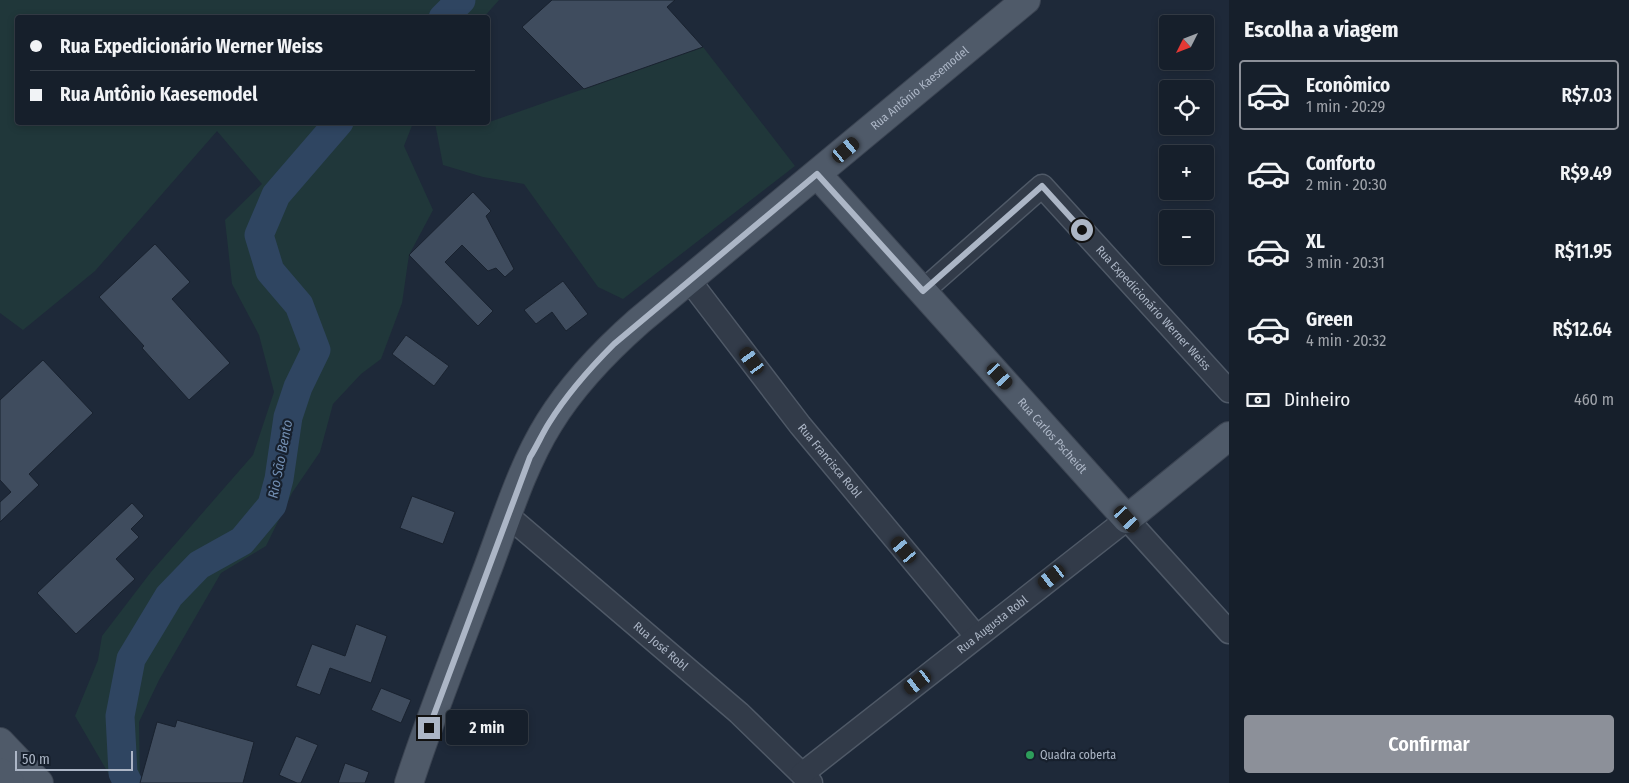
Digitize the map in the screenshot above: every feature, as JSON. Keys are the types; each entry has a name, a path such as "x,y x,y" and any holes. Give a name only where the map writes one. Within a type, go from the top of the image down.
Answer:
{"main road":[{"name":"Rua Antônio Kaesemodel","path":"409,783 530,457 549,423 570,393 590,368 614,344 1026,0"},
{"name":"Rua Carlos Pscheidt","path":"817,174 1127,519"},
{"name":"Rua Augusta Robl","path":"1127,519 1229,436"},
{"path":"0,742 39,783"},
{"path":"0,772 10,783"}],"street":[{"name":"Rua Expedicionário Werner Weiss","path":"923,291 1042,186 1229,391"},
{"name":"Rua Francisca Robl","path":"689,280 800,425 976,636"},
{"name":"Rua José Robl","path":"507,515 739,713 806,779"},
{"name":"Rua Augusta Robl","path":"806,779 976,636 1127,519"},
{"name":"Rua Carlos Pscheidt","path":"1127,519 1229,632"}],"green space":[{"path":"0,0 499,0 486,15 15,15 15,125 412,125 404,146 433,210 409,255 402,303 381,359 361,374 333,404 320,452 292,493 266,546 221,573 159,680 139,722 140,783 114,783 75,716 98,660 102,636 151,572 253,455 274,392 259,335 232,284 225,220 262,184 217,131 95,271 23,330 0,313"},
{"path":"703,47 795,166 623,299 598,287 524,184 483,177 443,165 435,125 490,125 490,122"}],"building":[{"path":"552,0 675,0 667,7 703,47 584,89 522,27"},
{"path":"473,192 491,211 486,216 514,269 505,277 496,268 488,271 462,245 445,262 493,311 478,326 409,255"},
{"path":"155,244 190,282 172,299 230,363 189,400 142,348 144,346 99,297"},
{"path":"563,281 588,314 566,331 552,312 536,324 524,310"},
{"path":"406,335 449,366 434,386 392,354"},
{"path":"43,360 93,413 29,474 39,485 0,522 0,502 11,492 0,480 0,400"},
{"path":"412,496 455,512 443,544 400,528"},
{"path":"132,503 144,516 131,529 139,537 116,559 135,579 76,634 37,593"},
{"path":"356,624 387,636 371,683 330,668 320,695 296,686 312,644 345,656"},
{"path":"381,688 411,700 401,723 371,710"},
{"path":"177,720 254,742 243,783 140,783 157,722 175,727"},
{"path":"296,736 318,745 301,783 279,775"},
{"path":"345,763 369,772 365,783 338,783"}],"waterway":[{"name":"Rio São Bento","path":"446,15 461,0"},
{"name":"Rio São Bento","path":"128,783 123,773 120,716 131,659 169,596 199,565 242,541 272,505 279,479 288,417 298,387 316,350 299,305 270,271 259,235 276,195 336,125"}],"place":[{"name":"Quadra coberta","path":"1030,755"}],"route":[{"path":"429,728 530,457 559,408 590,368 639,321 817,174 923,291 1042,186 1082,230"}]}
